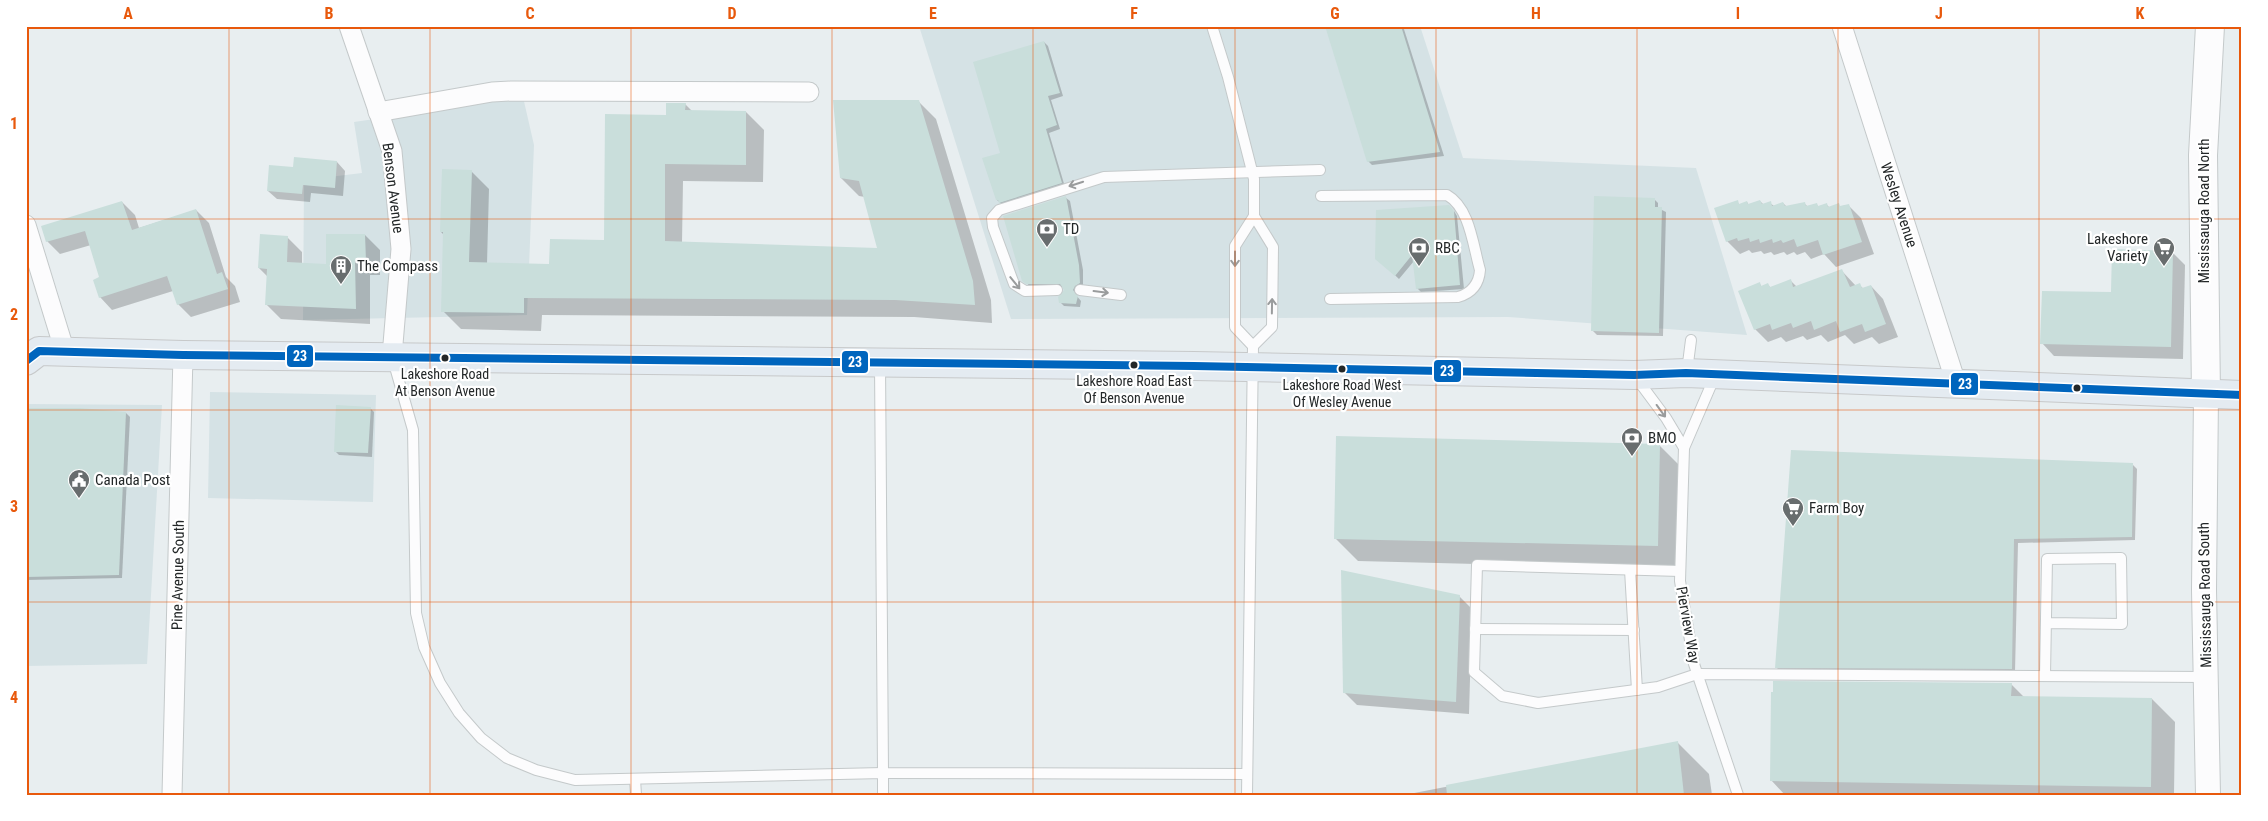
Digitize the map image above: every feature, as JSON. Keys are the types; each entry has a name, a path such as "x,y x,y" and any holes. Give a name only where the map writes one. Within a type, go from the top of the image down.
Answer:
{"main road":[{"name":"Mississauga Road North","path":"2206,395 2203,155 2210,26"},
{"path":"39,350 184,355 880,362 1253,357 1634,375 1686,373 2242,395"}],"street":[{"name":"Benson Avenue","path":"349,26 392,151 401,249 392,356"},
{"name":"Wesley Avenue","path":"1842,26 1956,383"},
{"path":"378,112 492,92 510,91 809,92"},
{"path":"26,225 39,350"},
{"name":"Pine Avenue South","path":"172,795 184,355"},
{"name":"Mississauga Road South","path":"2206,395 2208,795"}],"lane":[{"path":"1212,26 1228,77 1252,172 1254,216 1273,247 1272,327 1253,357"},
{"path":"1057,290 1025,292 1014,284 994,227 994,213 1004,207 1090,180 1124,175 1320,170"},
{"path":"1322,196 1447,194 1453,198 1462,210 1480,270 1477,284 1465,295 1458,297 1330,299"},
{"path":"1247,795 1253,357 1235,326 1235,246 1254,216"},
{"path":"1080,290 1121,295"},
{"path":"1686,373 1691,340"},
{"path":"392,356 412,430 416,614 424,647 440,683 459,713 481,738 507,758 536,770 575,780 883,772 1247,774"},
{"path":"880,362 883,795"},
{"name":"Pierview Way","path":"1716,374 1684,448 1680,581 1697,674 1738,795"},
{"path":"1634,375 1666,418 1684,448"},
{"path":"2046,623 2122,624 2121,558 2047,558 2046,623 2046,676"},
{"path":"1680,571 1477,565 1474,672 1502,696 1538,703 1658,687 1697,674 2206,677"},
{"path":"1630,570 1638,690"},
{"path":"1476,629 1634,630"},
{"path":"635,779 636,795"}],"shaded area":[{"path":"919,26 1420,26 1463,158 1696,168 1747,335 1508,317 1011,319"},
{"path":"523,97 534,145 527,315 303,320 304,180 362,173 354,122"},
{"path":"210,392 376,395 373,502 208,498"},
{"path":"26,404 162,405 147,664 26,666"}],"building":[{"path":"1325,26 1401,26 1440,152 1367,162"},
{"path":"1044,41 1060,93 1048,96 1057,125 1046,129 1062,183 999,203 996,200 982,158 1000,153 973,62"},
{"path":"833,100 919,100 973,281 975,305 895,300 524,298 524,313 441,312 443,232 440,232 442,169 472,170 469,262 549,264 550,239 604,240 605,114 666,115 666,103 686,103 685,110 746,111 746,165 665,164 665,241 877,248 859,181 840,178"},
{"path":"294,157 337,161 335,188 303,185 302,194 267,191 269,165 293,167"},
{"path":"1066,196 1079,265 1080,283 1073,290 1078,296 1076,304 1059,303 1058,297 1064,290 1060,284 1026,284 1022,281 1003,216"},
{"path":"1594,196 1655,198 1655,207 1662,207 1659,333 1591,331"},
{"path":"1738,200 1739,204 1747,201 1748,204 1760,200 1762,204 1771,201 1772,206 1783,202 1785,206 1805,202 1806,206 1817,203 1818,206 1827,203 1828,207 1839,203 1840,206 1849,204 1862,242 1823,255 1818,240 1797,247 1794,239 1783,243 1781,240 1773,243 1772,239 1760,243 1759,239 1750,242 1749,238 1738,241 1737,238 1726,242 1714,208"},
{"path":"122,201 132,230 196,209 217,274 222,272 228,289 177,305 167,276 99,298 93,280 99,277 85,231 46,242 41,226"},
{"path":"1449,205 1454,211 1460,285 1416,289 1412,255 1395,276 1375,259 1376,210"},
{"path":"260,234 288,236 287,262 326,264 326,234 365,234 366,261 355,261 356,309 265,305 267,269 258,268"},
{"path":"2112,249 2173,251 2171,347 2040,344 2042,291 2111,292"},
{"path":"1842,269 1850,287 1860,283 1862,288 1871,285 1886,324 1865,332 1862,324 1840,332 1836,321 1814,330 1811,321 1793,328 1791,323 1772,330 1770,324 1754,330 1738,291 1760,282 1761,286 1768,283 1770,287 1791,279 1793,287"},
{"path":"336,405 371,407 368,453 334,452"},
{"path":"26,408 80,408 126,412 119,575 26,577"},
{"path":"1336,436 1660,444 1658,546 1334,539"},
{"path":"1791,450 2133,463 2132,537 2014,539 2012,669 1775,668"},
{"path":"1341,570 1460,595 1456,702 1343,693"},
{"path":"1773,681 2012,683 2011,696 2152,698 2151,787 1770,781 1771,692 1773,692"},
{"path":"1678,741 1684,795 1447,795 1446,785"}],"transit line":[{"name":"23","path":"26,361 39,351 183,355 1194,366 1634,375 1686,373 2242,395"}],"place":[{"name":"TD","path":"1047,248"},
{"name":"RBC","path":"1419,267"},
{"name":"Lakeshore Variety","path":"2164,267"},
{"name":"The Compass","path":"341,285"},
{"name":"Lakeshore Road At Benson Avenue","path":"445,358"},
{"name":"Lakeshore Road East Of Benson Avenue","path":"1134,365"},
{"name":"Lakeshore Road West Of Wesley Avenue","path":"1342,369"},
{"name":"BMO","path":"1632,457"},
{"name":"Canada Post","path":"79,499"},
{"name":"Farm Boy","path":"1793,527"}]}
